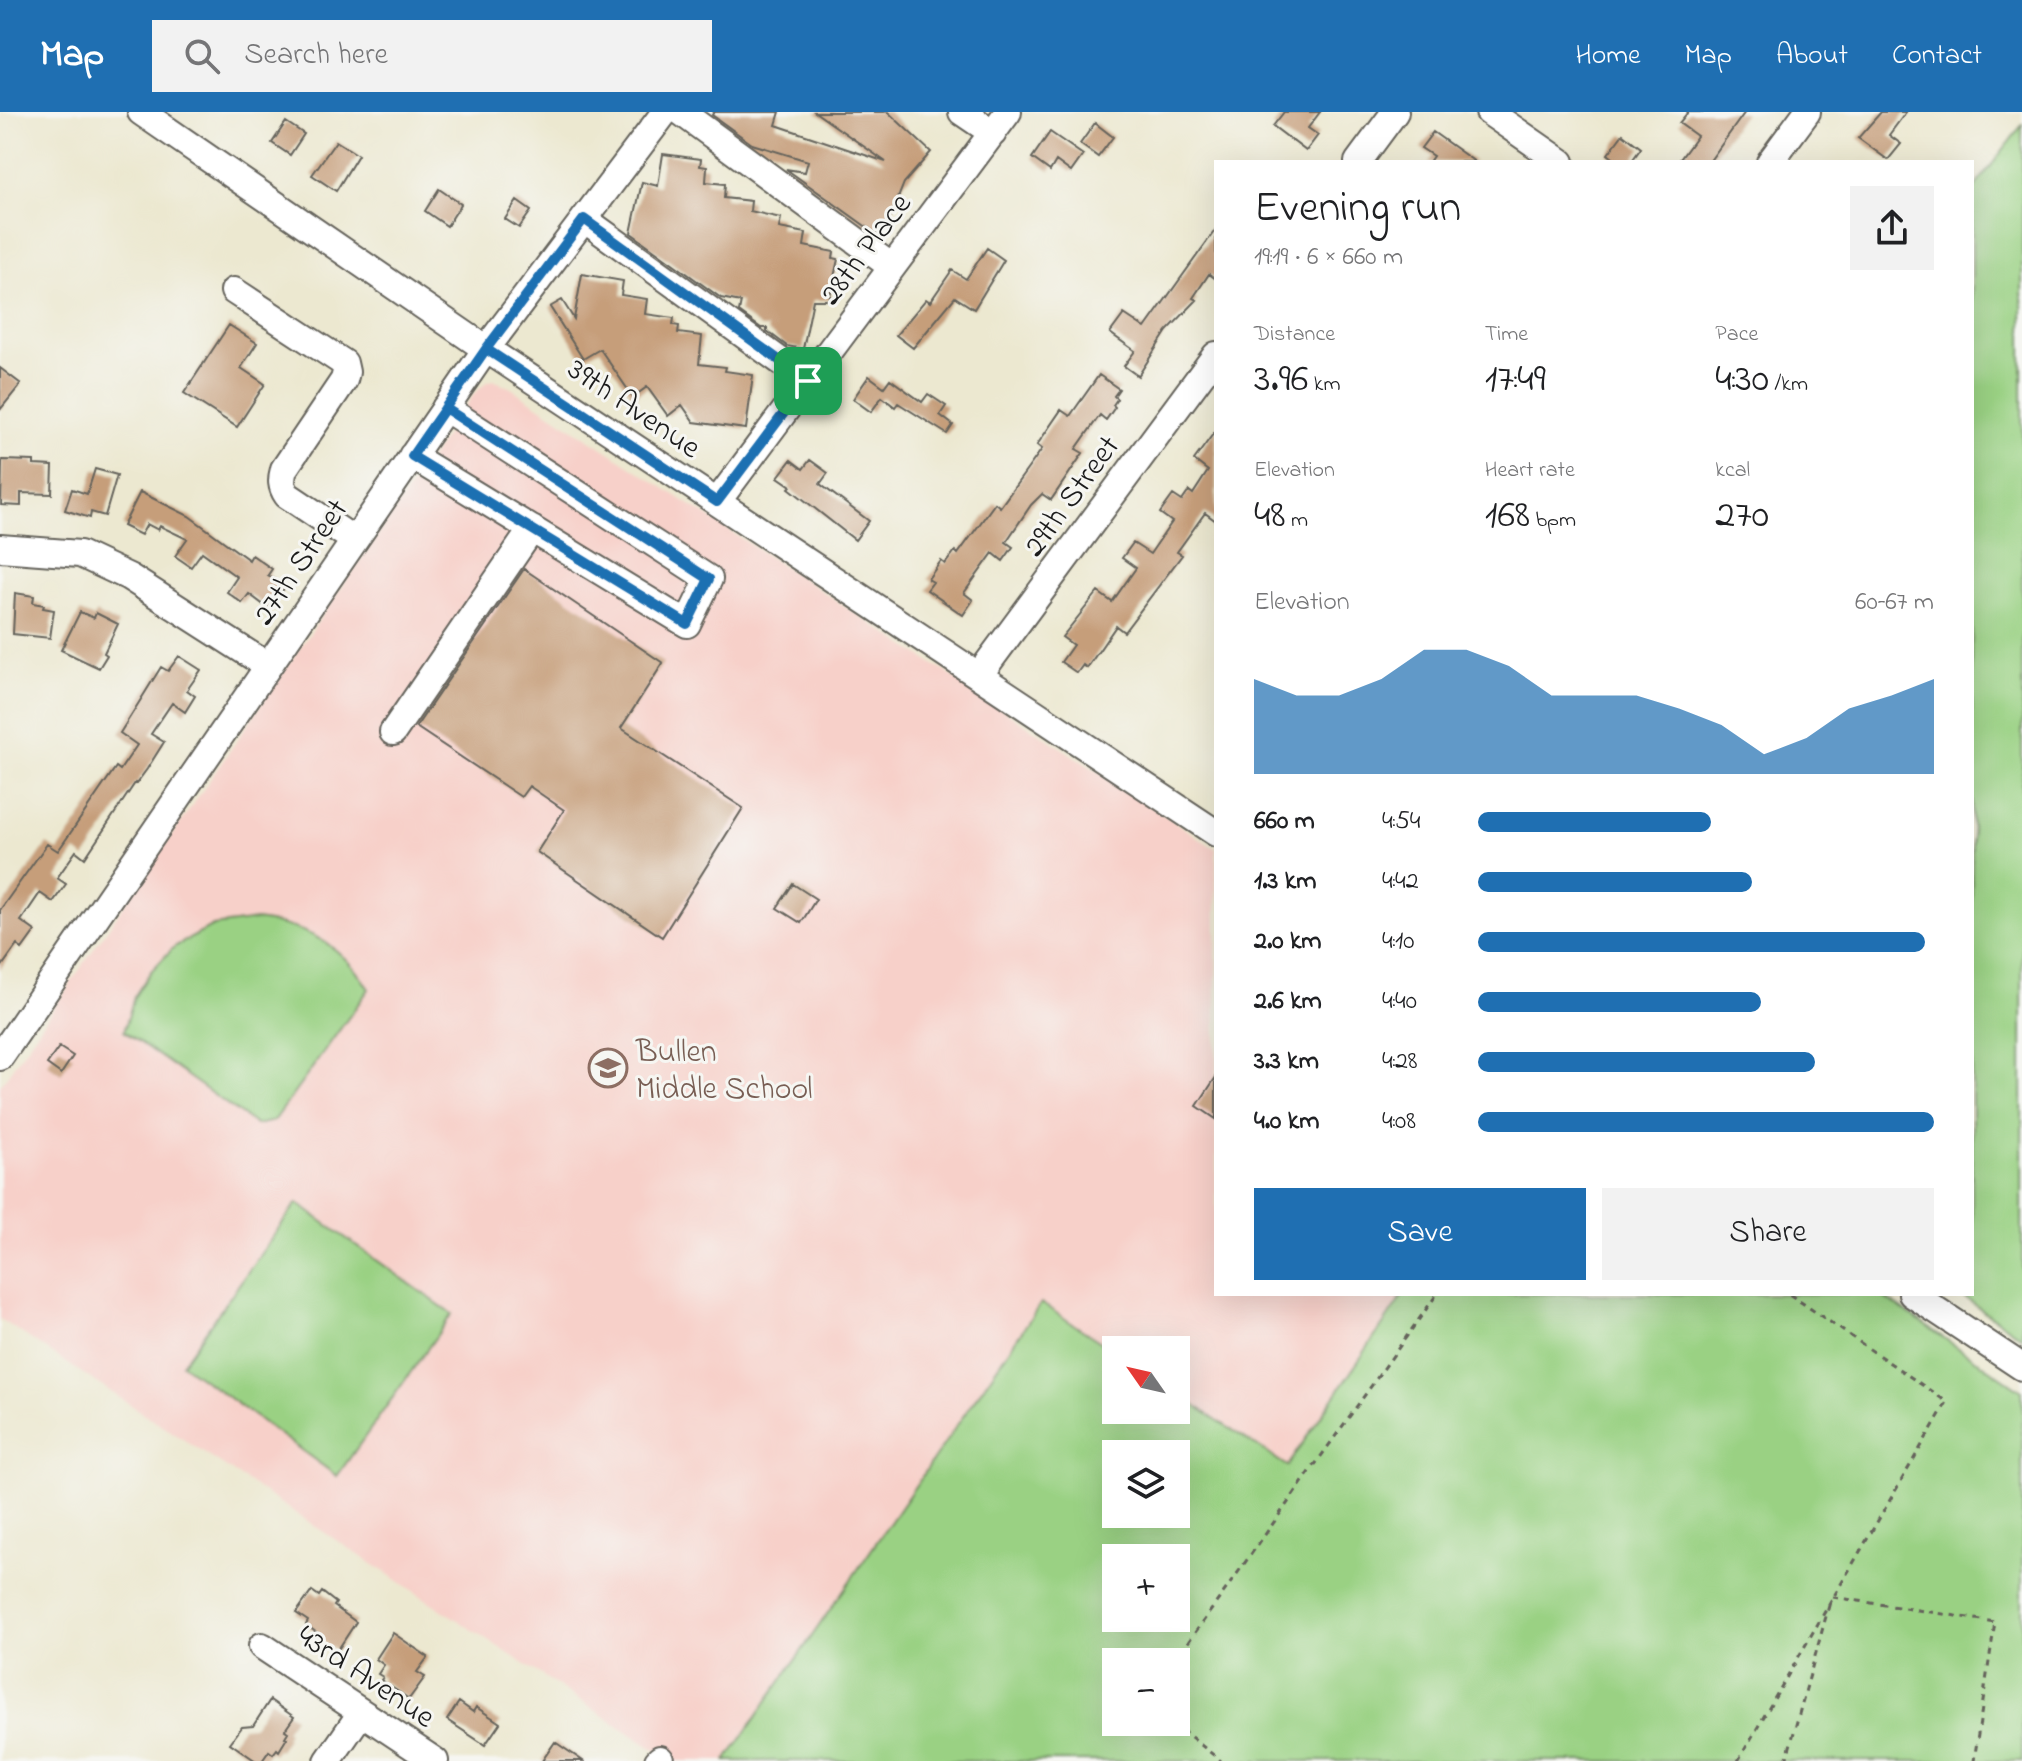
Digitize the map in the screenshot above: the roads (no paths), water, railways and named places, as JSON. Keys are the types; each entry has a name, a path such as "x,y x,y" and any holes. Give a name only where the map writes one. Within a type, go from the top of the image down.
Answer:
{"street":[{"name":"39th Avenue","path":"141,112 486,349 1214,832"},
{"name":"27th Street","path":"0,1057 486,349 665,112"},
{"path":"681,112 892,267"},
{"path":"962,112 1001,122"},
{"path":"1359,160 1395,112"},
{"path":"1489,112 1558,160"},
{"path":"1771,160 1807,112"},
{"name":"28th Place","path":"717,502 1001,122"},
{"path":"584,219 808,381"},
{"path":"234,291 344,363 344,380 281,478 287,495 354,540"},
{"name":"29th Street","path":"979,675 1214,358"},
{"path":"412,456 687,624 709,579 445,408"},
{"path":"393,732 532,529"},
{"path":"0,548 80,554 129,577 268,666"},
{"path":"1915,1296 2022,1367"},
{"name":"43rd Avenue","path":"262,1646 435,1761"},
{"path":"328,1761 361,1713"}],"place":[{"name":"Bullen Middle School","path":"608,1068"}]}
